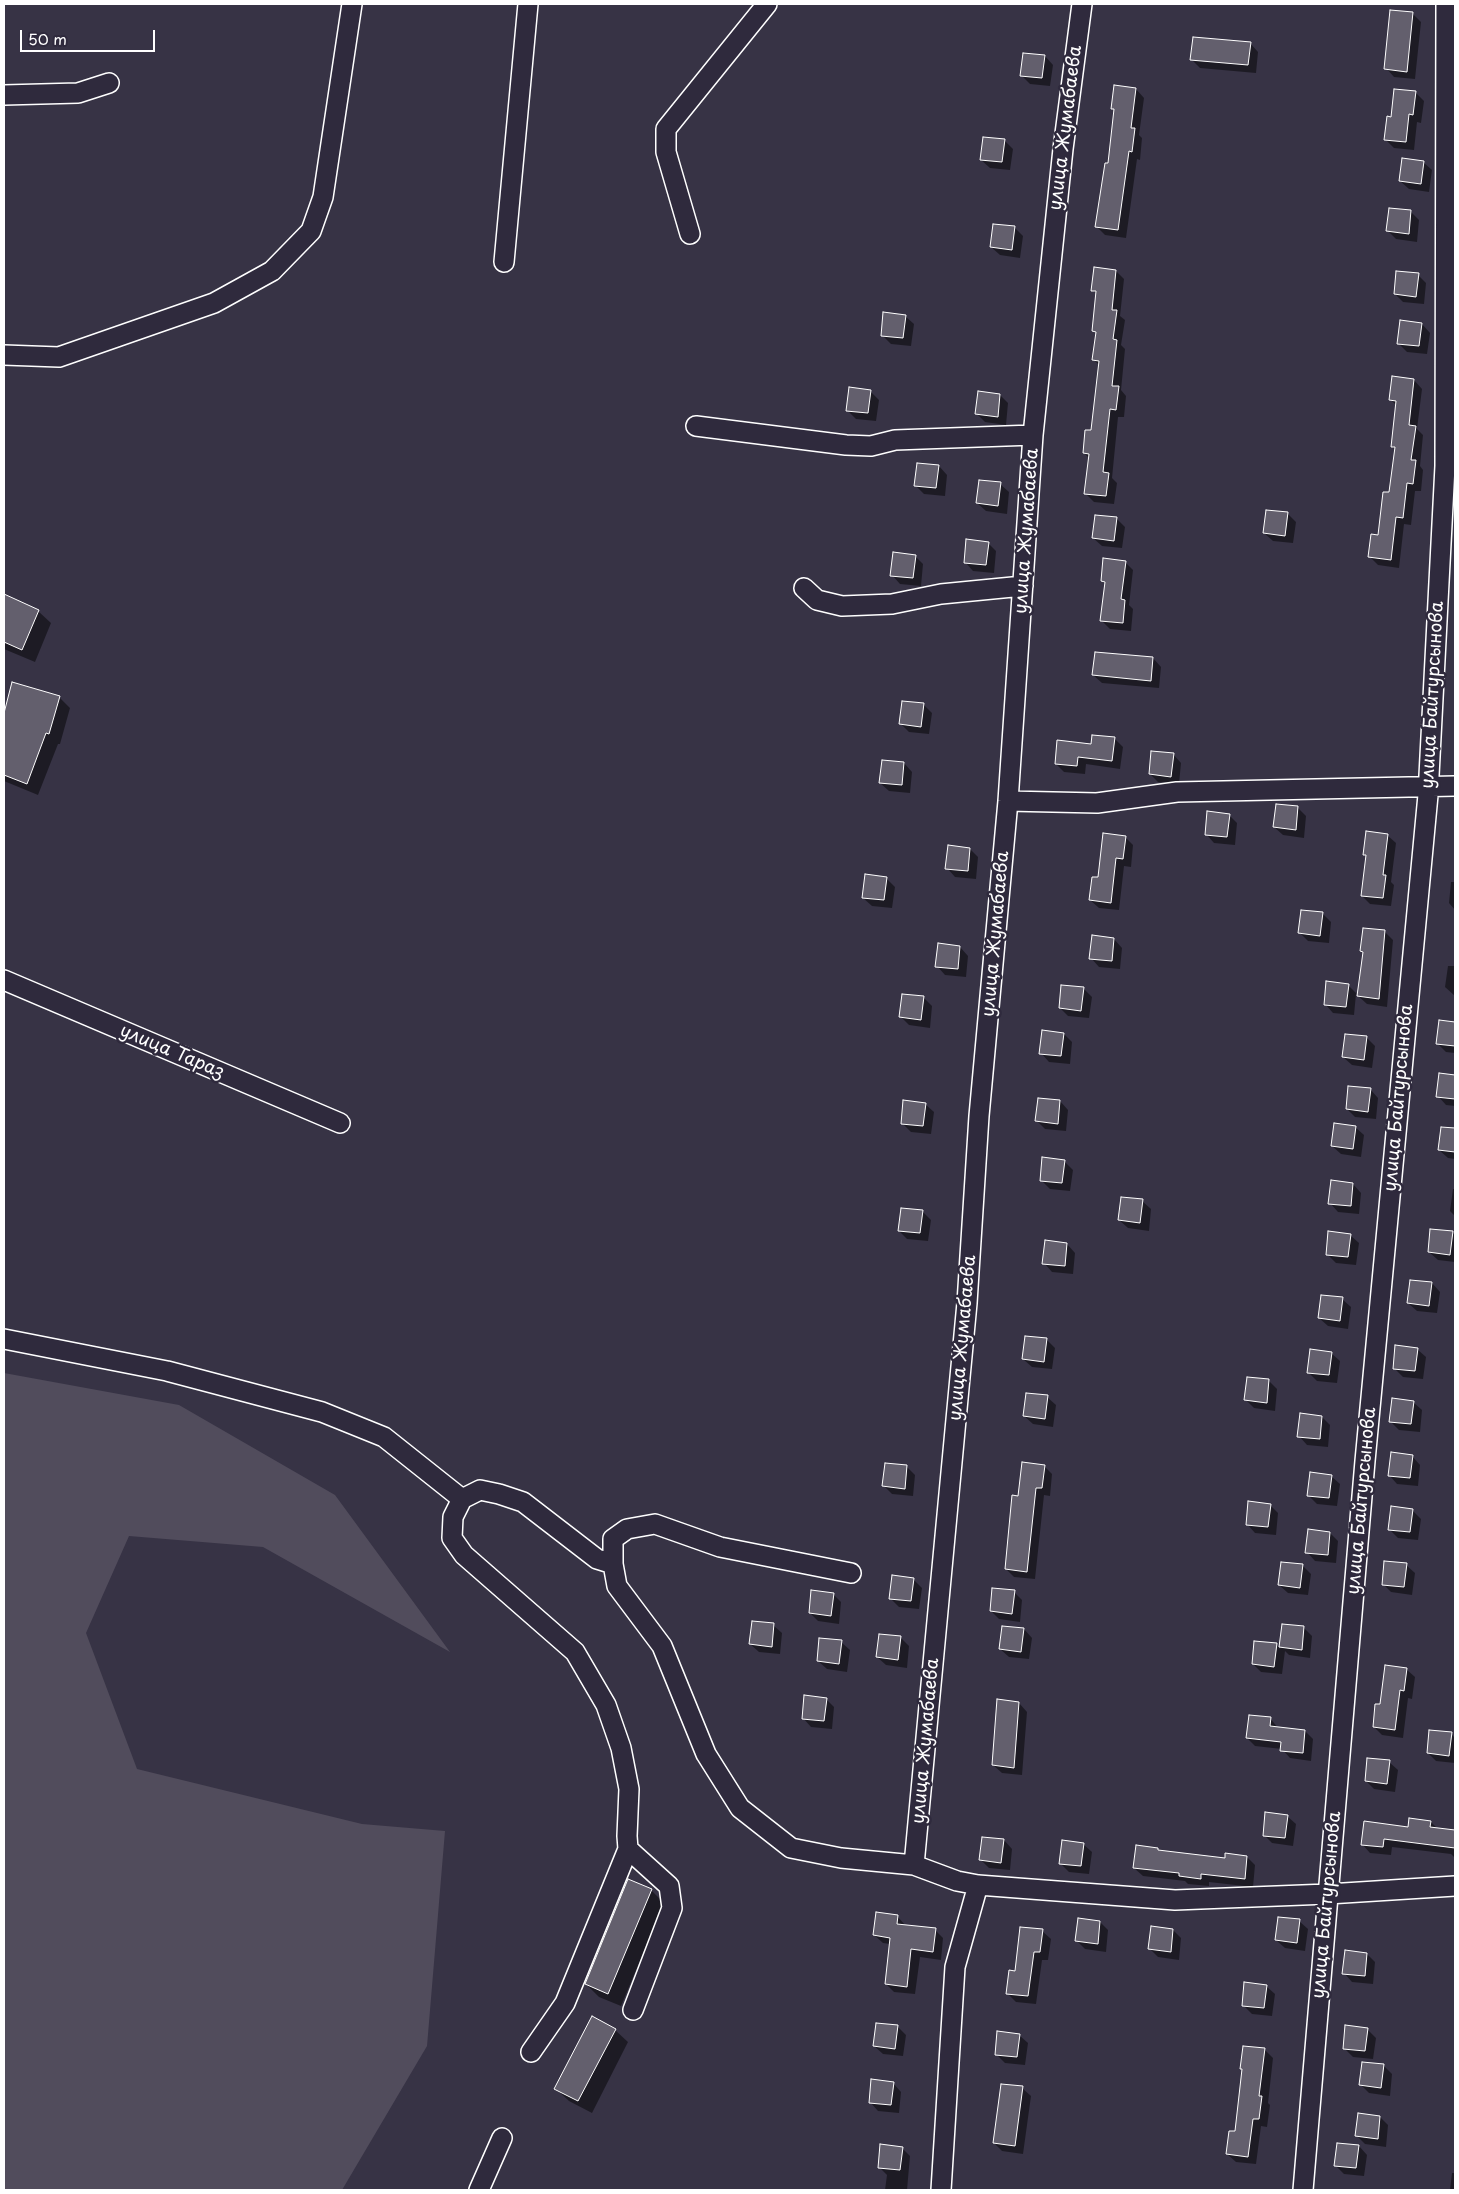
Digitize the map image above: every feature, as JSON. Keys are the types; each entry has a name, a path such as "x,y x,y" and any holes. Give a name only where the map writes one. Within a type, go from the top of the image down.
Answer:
{"street":[{"path":"4,355 59,357 214,304 272,271 311,231 323,196 352,4"},
{"path":"504,262 528,4"},
{"path":"690,234 666,152 666,129 767,4"},
{"name":"улица Жумабаева","path":"914,1866 968,1303 978,1116 1008,801 1033,435 1063,149 1082,4"},
{"name":"улица Байтурсынова","path":"1303,2190 1365,1460 1428,786 1445,466 1446,4"},
{"path":"4,95 78,93 109,83"},
{"path":"696,426 846,445 871,446 895,440 1033,435"},
{"path":"804,588 817,600 842,606 892,604 942,594 1022,586"},
{"path":"1008,801 1097,803 1177,792 1455,786"},
{"name":"улица Тараз","path":"4,980 340,1123"},
{"path":"4,1339 167,1371 322,1412 384,1437 462,1499"},
{"path":"531,2052 566,2003 628,1849 629,1789 621,1748 606,1705 575,1652 464,1555 452,1538 453,1516 462,1499 480,1490 523,1502 598,1559 613,1564"},
{"path":"851,1573 720,1548 655,1524 627,1529 613,1539 613,1564 617,1586 662,1646 706,1754 740,1808 791,1848 841,1858 914,1866 957,1881 978,1885 1175,1900 1328,1894 1455,1886"},
{"path":"628,1849 669,1886 672,1908 633,2010"},
{"path":"941,2190 955,1967 978,1885"},
{"path":"479,2190 502,2138"}],"shaded area":[{"path":"4,1373 179,1405 335,1495 450,1652 263,1547 129,1536 86,1633 137,1769 362,1824 445,1831 427,2046 342,2190 4,2190"}],"building":[{"path":"1390,10 1413,12 1407,72 1384,69"},
{"path":"1193,37 1251,42 1248,65 1190,60"},
{"path":"1023,53 1045,55 1042,78 1020,76"},
{"path":"1114,85 1136,88 1131,128 1135,128 1132,152 1129,151 1118,230 1095,227 1105,163 1108,163 1114,109 1111,109"},
{"path":"1394,89 1416,91 1413,115 1409,114 1406,142 1384,140 1387,116 1391,117"},
{"path":"983,137 1005,139 1002,162 980,160"},
{"path":"1402,158 1424,161 1421,184 1399,181"},
{"path":"1389,208 1411,210 1409,234 1386,231"},
{"path":"993,224 1015,226 1012,250 990,247"},
{"path":"1094,267 1116,270 1112,310 1117,310 1113,339 1117,340 1112,386 1119,386 1116,410 1110,409 1103,472 1109,473 1106,496 1084,494 1089,454 1083,453 1085,430 1091,430 1099,361 1092,360 1096,332 1092,331 1096,291 1091,291"},
{"path":"1396,271 1419,273 1416,297 1394,294"},
{"path":"883,312 906,315 903,338 881,336"},
{"path":"1400,320 1422,323 1419,346 1397,344"},
{"path":"1392,376 1414,379 1409,425 1416,426 1411,460 1416,460 1413,484 1407,483 1403,518 1396,517 1391,560 1368,557 1371,534 1378,535 1383,492 1389,492 1395,447 1391,447 1396,401 1389,400"},
{"path":"849,387 871,390 868,413 846,411"},
{"path":"978,391 1000,394 998,417 975,414"},
{"path":"917,463 939,465 936,488 914,486"},
{"path":"979,480 1001,482 998,506 976,503"},
{"path":"1266,510 1288,512 1285,536 1263,533"},
{"path":"1095,515 1117,517 1114,541 1092,538"},
{"path":"966,539 989,542 986,565 964,563"},
{"path":"893,552 916,555 913,578 890,576"},
{"path":"1103,558 1126,561 1121,599 1125,600 1123,623 1100,621 1105,582 1101,581"},
{"path":"4,594 39,610 22,650 4,642"},
{"path":"1095,652 1153,657 1151,681 1092,675"},
{"path":"12,682 60,696 49,734 46,733 27,784 4,775 4,713"},
{"path":"902,701 924,703 921,727 899,724"},
{"path":"1092,735 1115,737 1112,761 1078,757 1077,766 1055,764 1057,740 1091,744"},
{"path":"1151,751 1174,753 1171,777 1149,774"},
{"path":"882,760 904,762 902,785 879,783"},
{"path":"1276,804 1298,806 1296,830 1273,827"},
{"path":"1207,811 1230,814 1227,837 1205,835"},
{"path":"1366,831 1388,834 1383,875 1386,875 1383,898 1361,896 1366,855 1363,855"},
{"path":"1103,833 1126,836 1123,859 1116,858 1111,903 1089,900 1092,877 1098,877"},
{"path":"948,845 970,848 968,871 945,869"},
{"path":"865,874 887,877 884,900 862,898"},
{"path":"1301,910 1323,912 1320,936 1298,933"},
{"path":"1363,928 1385,930 1379,999 1357,996 1363,952 1360,951"},
{"path":"1092,935 1114,938 1112,961 1089,959"},
{"path":"938,943 960,946 958,969 935,967"},
{"path":"1326,981 1349,984 1346,1007 1324,1005"},
{"path":"1061,985 1084,987 1081,1011 1059,1008"},
{"path":"902,994 924,996 921,1020 899,1017"},
{"path":"1439,1020 1455,1022 1455,1046 1436,1044"},
{"path":"1042,1030 1064,1033 1061,1056 1039,1054"},
{"path":"1345,1034 1367,1036 1364,1060 1342,1057"},
{"path":"1439,1073 1455,1075 1455,1099 1436,1097"},
{"path":"1348,1086 1371,1088 1368,1112 1346,1109"},
{"path":"1038,1098 1060,1100 1058,1124 1035,1121"},
{"path":"903,1100 926,1103 923,1126 901,1124"},
{"path":"1334,1123 1356,1126 1353,1149 1331,1146"},
{"path":"1441,1127 1455,1128 1455,1152 1438,1150"},
{"path":"1042,1157 1065,1160 1062,1183 1040,1181"},
{"path":"1331,1180 1353,1183 1351,1206 1328,1204"},
{"path":"1121,1197 1143,1199 1140,1223 1118,1220"},
{"path":"901,1208 923,1210 920,1233 898,1231"},
{"path":"1430,1229 1453,1231 1450,1255 1428,1252"},
{"path":"1328,1231 1351,1234 1348,1257 1326,1255"},
{"path":"1045,1240 1067,1243 1065,1266 1042,1264"},
{"path":"1410,1280 1432,1282 1429,1306 1407,1303"},
{"path":"1321,1295 1343,1297 1340,1321 1318,1318"},
{"path":"1025,1336 1047,1338 1044,1362 1022,1359"},
{"path":"1395,1345 1418,1348 1415,1371 1393,1369"},
{"path":"1310,1349 1332,1352 1329,1375 1307,1373"},
{"path":"1247,1377 1269,1379 1267,1403 1244,1400"},
{"path":"1026,1393 1048,1395 1045,1419 1023,1416"},
{"path":"1392,1398 1414,1401 1411,1424 1389,1422"},
{"path":"1300,1413 1322,1416 1320,1439 1297,1437"},
{"path":"1391,1452 1413,1455 1410,1478 1388,1476"},
{"path":"1022,1462 1045,1465 1042,1488 1036,1488 1027,1572 1005,1569 1012,1495 1018,1496"},
{"path":"885,1463 907,1465 905,1489 882,1486"},
{"path":"1310,1472 1332,1475 1329,1498 1307,1496"},
{"path":"1248,1501 1271,1504 1268,1527 1246,1525"},
{"path":"1391,1506 1413,1509 1410,1532 1388,1530"},
{"path":"1308,1529 1330,1532 1328,1555 1305,1553"},
{"path":"1384,1561 1407,1563 1404,1587 1382,1585"},
{"path":"1281,1562 1303,1564 1300,1588 1278,1585"},
{"path":"892,1575 914,1578 911,1601 889,1599"},
{"path":"992,1588 1015,1590 1012,1614 990,1611"},
{"path":"811,1590 834,1593 831,1616 809,1613"},
{"path":"752,1621 774,1623 772,1647 749,1644"},
{"path":"1282,1624 1304,1626 1302,1650 1279,1647"},
{"path":"1002,1626 1024,1628 1021,1652 999,1649"},
{"path":"879,1634 901,1636 898,1660 876,1657"},
{"path":"819,1638 842,1640 839,1664 817,1661"},
{"path":"1254,1641 1277,1643 1274,1667 1252,1664"},
{"path":"1385,1665 1407,1668 1404,1691 1400,1690 1395,1730 1373,1727 1375,1704 1380,1704"},
{"path":"804,1695 827,1698 824,1721 802,1719"},
{"path":"997,1699 1019,1702 1014,1768 992,1765"},
{"path":"1249,1715 1271,1717 1270,1726 1305,1730 1303,1753 1280,1751 1281,1742 1246,1738"},
{"path":"1429,1730 1452,1732 1449,1756 1427,1753"},
{"path":"1367,1758 1390,1760 1387,1784 1365,1781"},
{"path":"1265,1812 1288,1815 1285,1838 1263,1836"},
{"path":"1409,1818 1431,1821 1430,1827 1455,1830 1455,1848 1384,1839 1383,1847 1361,1845 1364,1821 1408,1827"},
{"path":"982,1837 1004,1839 1001,1863 979,1860"},
{"path":"1062,1840 1084,1843 1081,1866 1059,1864"},
{"path":"1136,1845 1158,1848 1158,1850 1225,1858 1225,1853 1247,1856 1245,1879 1201,1874 1201,1879 1179,1876 1179,1873 1133,1868"},
{"path":"628,1879 652,1889 608,1994 585,1984"},
{"path":"876,1912 898,1915 897,1924 936,1928 933,1952 911,1949 907,1987 885,1984 890,1938 873,1935"},
{"path":"1278,1917 1300,1919 1297,1943 1275,1940"},
{"path":"1078,1918 1100,1921 1098,1944 1075,1941"},
{"path":"1151,1926 1173,1929 1171,1952 1148,1949"},
{"path":"1020,1927 1043,1929 1040,1952 1034,1952 1028,1996 1006,1994 1009,1970 1015,1971"},
{"path":"1345,1950 1367,1953 1365,1976 1342,1974"},
{"path":"1244,1982 1267,1985 1264,2008 1242,2006"},
{"path":"592,2016 616,2029 578,2101 554,2089"},
{"path":"876,2023 898,2025 895,2049 873,2046"},
{"path":"1345,2025 1368,2028 1365,2051 1343,2049"},
{"path":"997,2031 1020,2034 1017,2057 995,2055"},
{"path":"1243,2046 1265,2048 1259,2096 1262,2096 1259,2119 1253,2119 1248,2157 1226,2154 1229,2131 1235,2131"},
{"path":"1362,2062 1384,2064 1381,2088 1359,2085"},
{"path":"871,2079 894,2082 891,2105 869,2103"},
{"path":"1001,2084 1023,2086 1015,2146 993,2143"},
{"path":"1358,2113 1380,2116 1378,2139 1355,2136"},
{"path":"1337,2143 1359,2145 1356,2168 1334,2166"},
{"path":"880,2144 903,2147 900,2170 878,2168"}]}
